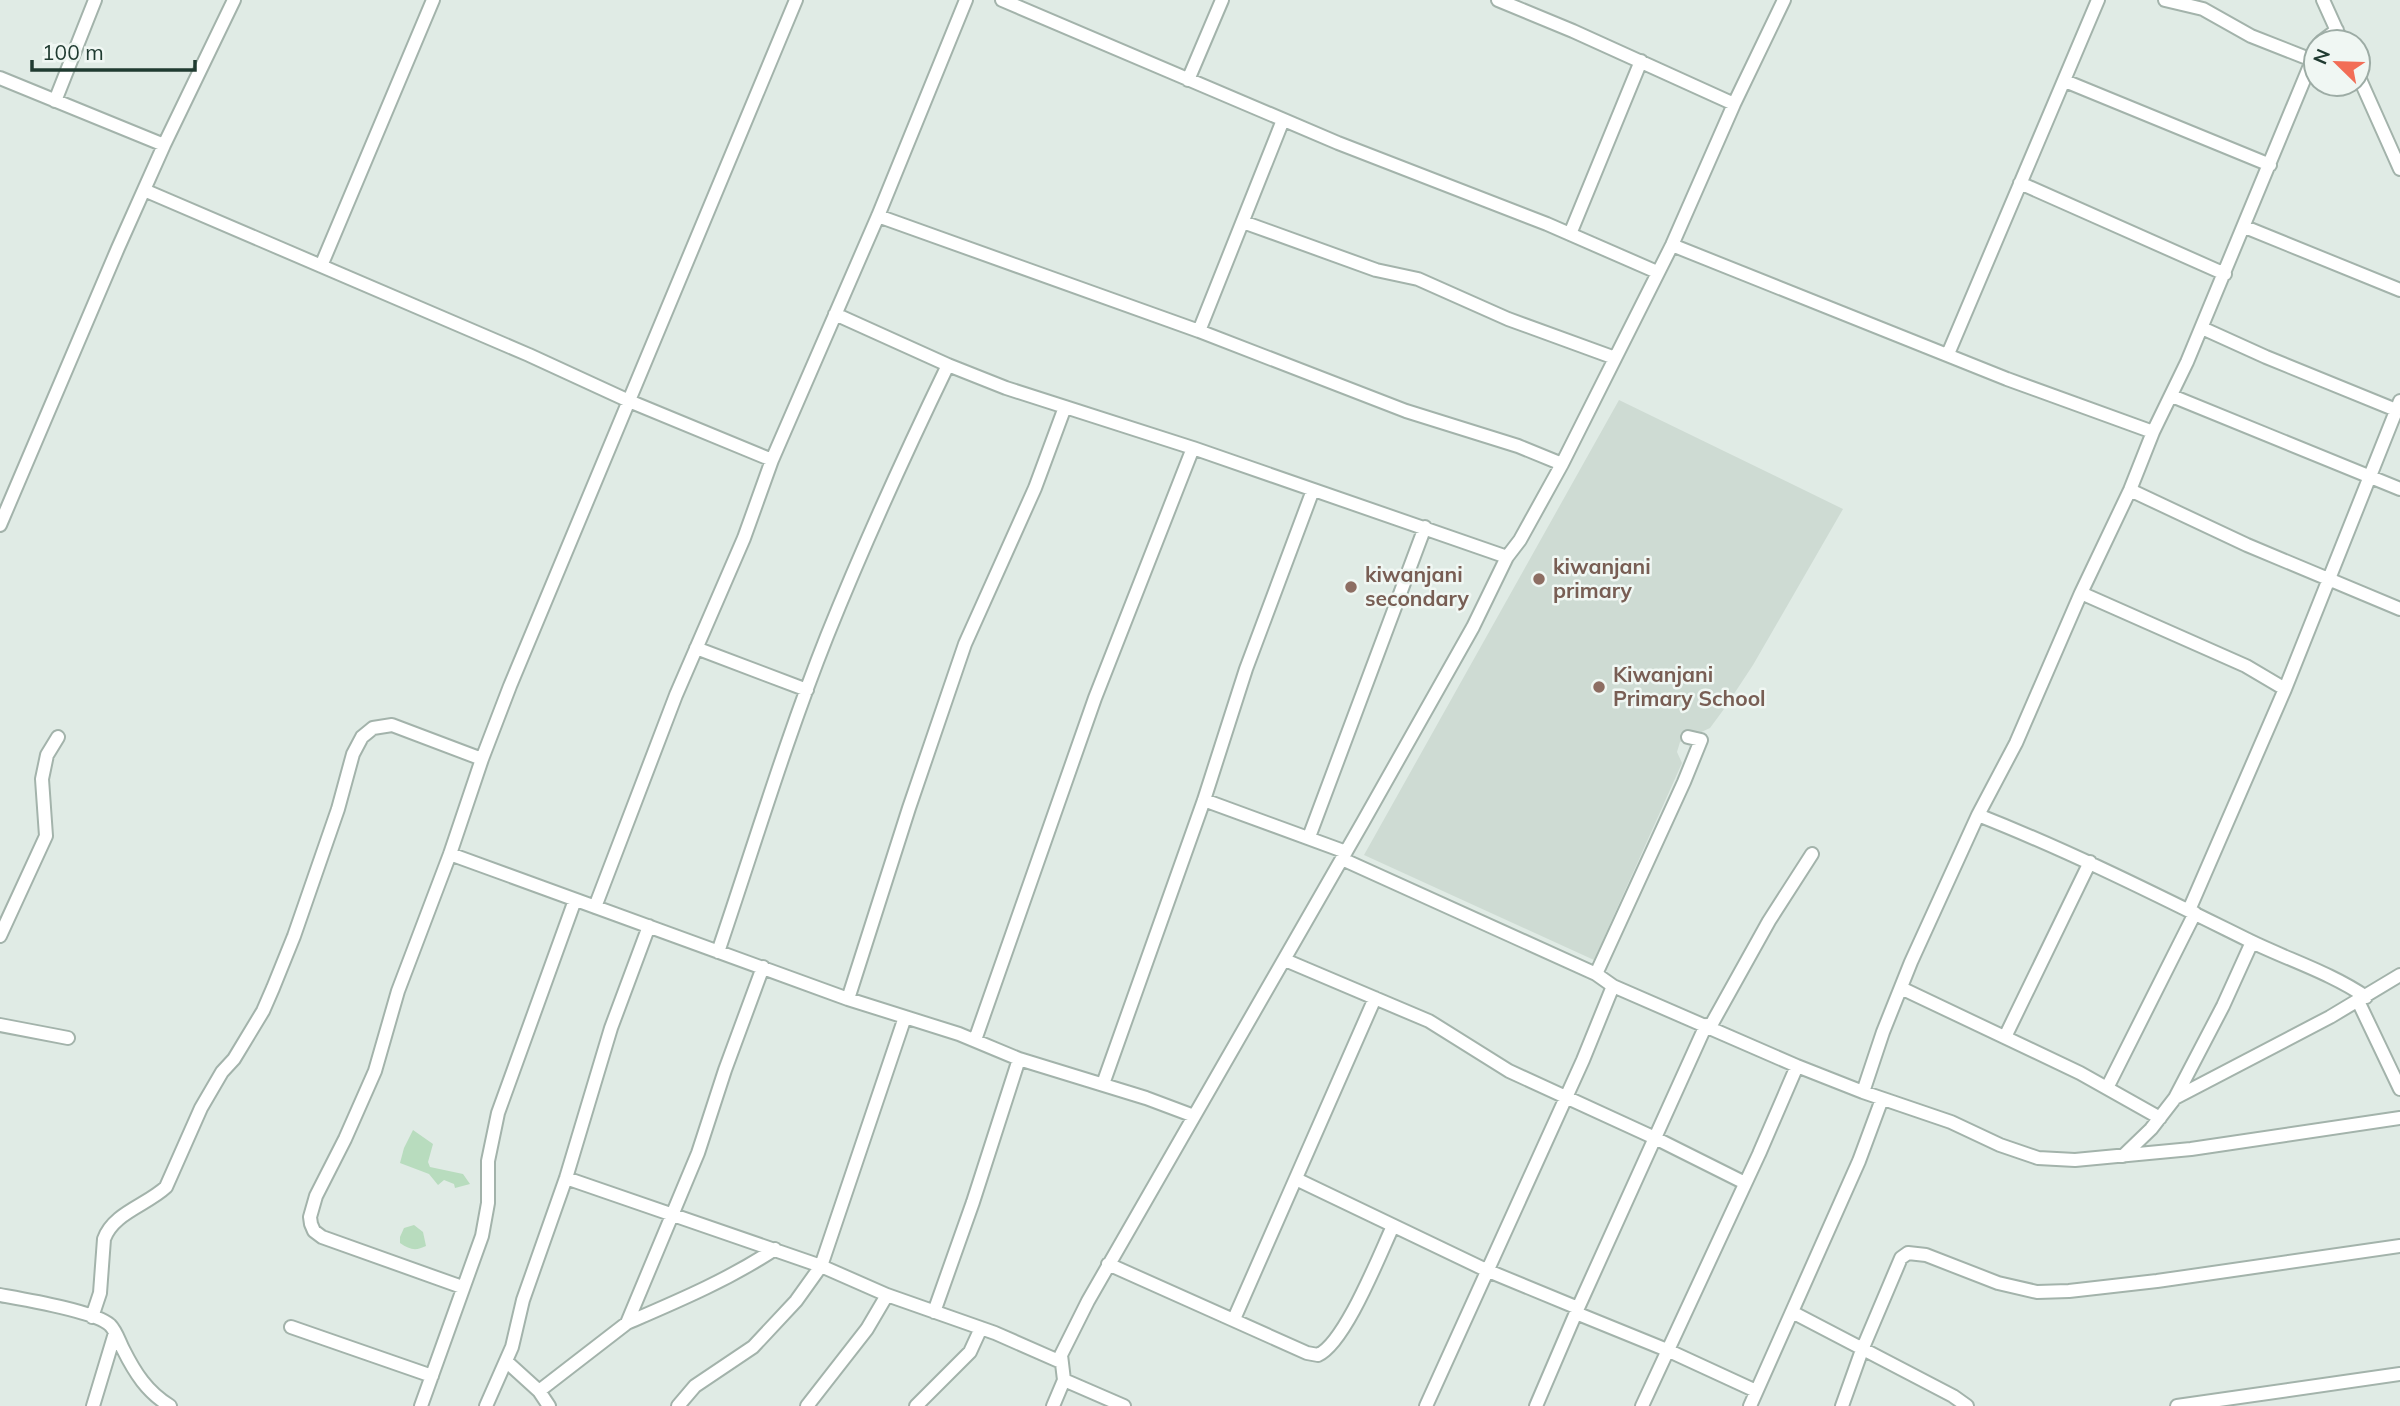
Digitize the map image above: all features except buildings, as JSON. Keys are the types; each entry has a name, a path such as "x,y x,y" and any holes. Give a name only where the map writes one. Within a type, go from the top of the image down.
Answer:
{"street":[{"path":"55,102 95,0"},
{"path":"0,525 164,145 234,0"},
{"path":"321,266 433,0"},
{"path":"462,1287 321,1237 314,1231 310,1217 316,1196 375,1071 398,991 510,686 796,0"},
{"path":"595,907 696,648 744,538 772,460 878,216 967,0"},
{"path":"1002,0 1283,120 1570,234 1657,272"},
{"path":"1188,80 1222,0"},
{"path":"1497,0 1734,104"},
{"path":"1053,1406 1064,1380 1060,1362 1074,1326 1285,960 1478,617 1507,557 1520,540 1562,464 1672,245 1734,104 1784,0"},
{"path":"1948,354 2098,0"},
{"path":"2165,0 2203,9 2250,36 2302,52"},
{"path":"2328,2 2336,28"},
{"path":"1570,234 1641,61"},
{"path":"0,78 164,145"},
{"path":"2065,81 2270,164"},
{"path":"1863,1092 1901,988 1978,815 2016,743 2081,593 2130,490 2153,432 2172,396 2302,85"},
{"path":"2368,98 2400,169"},
{"path":"1199,331 1283,120"},
{"path":"2020,183 2225,274"},
{"path":"144,190 529,355 629,401 772,460"},
{"path":"878,216 1199,331 1406,411 1518,446 1562,464"},
{"path":"1243,222 1376,270 1418,278 1508,319 1615,358"},
{"path":"2245,227 2400,290"},
{"path":"1672,245 2007,379 2153,432"},
{"path":"835,314 1006,388 1193,448 1507,557"},
{"path":"2107,1088 2192,911 2285,690 2398,405 2266,357 2202,328"},
{"path":"718,951 828,635 913,438 948,365"},
{"path":"2172,396 2400,488"},
{"path":"848,999 965,644 1035,488 1065,407"},
{"path":"975,1040 1095,698 1193,448"},
{"path":"1103,1084 1204,800 1246,669 1313,490"},
{"path":"2130,490 2236,540 2400,609"},
{"path":"1309,837 1425,527"},
{"path":"2081,593 2246,666 2285,690"},
{"path":"696,648 807,690"},
{"path":"92,1317 99,1301 107,1230 166,1187 201,1108 263,1011 294,936 338,809 353,754 362,737 373,727 392,725 482,759"},
{"path":"0,936 46,836 42,779 47,755 58,737"},
{"path":"1596,974 1701,740 1688,737"},
{"path":"1204,800 1309,837 1596,974 1613,986 1797,1066 1951,1122 2000,1145 2038,1158 2061,1161 2222,1146 2400,1118"},
{"path":"1978,815 2090,862 2252,942 2341,982 2362,999 2400,1089"},
{"path":"450,854 848,999 1194,1116"},
{"path":"1536,1406 1577,1310 1708,1026 1769,921 1812,854"},
{"path":"2005,1037 2090,862"},
{"path":"421,1406 482,1236 486,1220 488,1161 495,1123 575,900"},
{"path":"486,1406 507,1362 523,1300 566,1178 611,1028 649,926"},
{"path":"2123,1156 2160,1118 2175,1098 2223,1006 2252,942"},
{"path":"1285,960 1429,1021 1509,1071 1745,1183"},
{"path":"627,1324 698,1153 725,1070 764,967"},
{"path":"2175,1098 2362,999 2400,975"},
{"path":"1426,1406 1566,1097 1613,986"},
{"path":"1901,988 2080,1073 2160,1118"},
{"path":"1234,1319 1375,998"},
{"path":"678,1406 695,1385 753,1347 796,1301 821,1266 905,1017"},
{"path":"0,1026 68,1038"},
{"path":"934,1312 1019,1059"},
{"path":"1642,1406 1797,1066"},
{"path":"1750,1406 1855,1171 1882,1099"},
{"path":"566,1178 821,1266 887,1296 981,1328 1060,1362"},
{"path":"1297,1178 1486,1270 1756,1391"},
{"path":"1108,1264 1307,1353 1321,1354 1329,1348 1346,1323 1393,1226"},
{"path":"1842,1406 1862,1350 1901,1258 1908,1253 1926,1255 1998,1283 2036,1292 2157,1281 2400,1246"},
{"path":"538,1391 627,1324 717,1283 775,1249"},
{"path":"0,1295 34,1301 104,1321 116,1333 135,1373 153,1396 170,1406"},
{"path":"807,1406 867,1329 887,1296"},
{"path":"1792,1312 1953,1401 1967,1406"},
{"path":"291,1327 432,1376"},
{"path":"916,1406 970,1352 981,1328"},
{"path":"93,1406 116,1333"},
{"path":"507,1362 538,1391 549,1406"},
{"path":"2177,1406 2400,1374"},
{"path":"1064,1380 1124,1406"}],"shaded area":[{"name":"Kiwanjani Primary School","path":"1619,400 1843,509 1753,665 1724,709 1710,728 1680,742 1677,752 1682,763 1594,960 1364,855"}],"green space":[{"path":"413,1130 433,1144 428,1162 430,1167 463,1174 470,1184 455,1188 454,1184 444,1180 438,1185 429,1174 400,1163"},
{"path":"414,1225 423,1232 426,1246 419,1249 400,1243 404,1228"}],"place":[{"name":"kiwanjani primary","path":"1539,579"},
{"name":"kiwanjani secondary","path":"1351,587"},
{"name":"Kiwanjani Primary School","path":"1599,687"}]}
